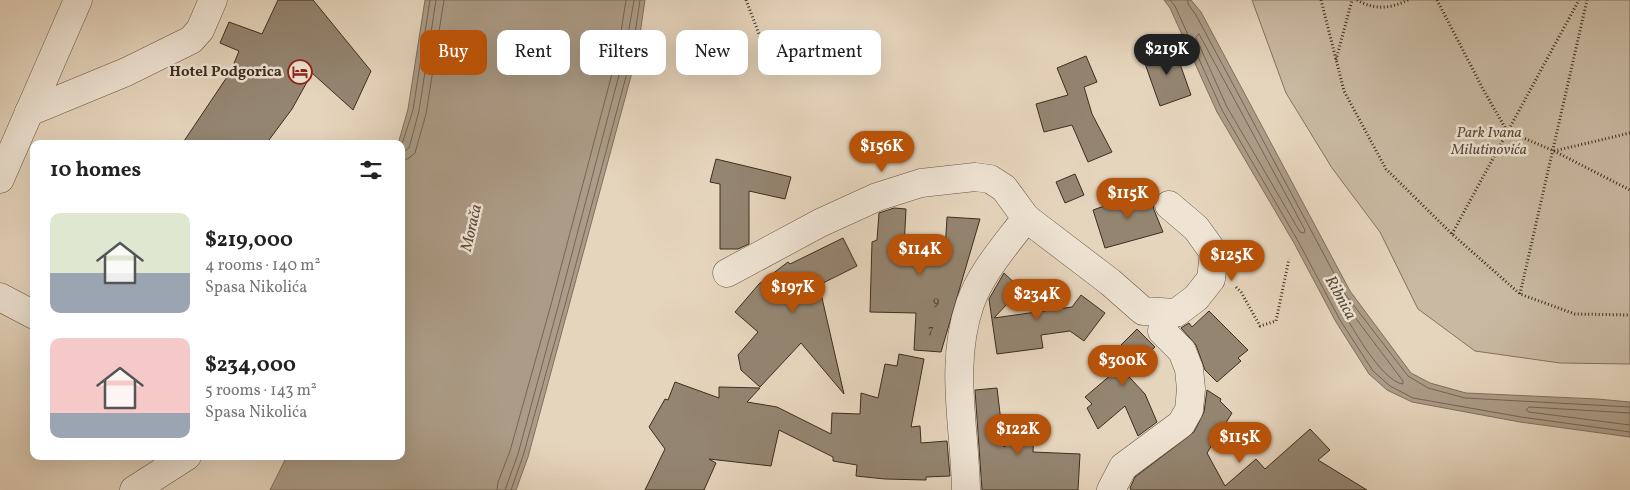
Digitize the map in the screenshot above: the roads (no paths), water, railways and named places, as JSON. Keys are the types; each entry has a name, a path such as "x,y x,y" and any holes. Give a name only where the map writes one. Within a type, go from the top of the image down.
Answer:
{"street":[{"path":"0,179 78,0"},
{"path":"30,112 126,72 191,40 200,30 213,0"},
{"path":"727,273 820,223 877,197 921,183 975,177 990,179 1004,188 1026,218 1110,282 1143,311 1176,313 1196,298 1211,279 1214,253 1196,228 1169,205"},
{"path":"966,490 958,382 960,341 970,303 986,272 1026,218"},
{"path":"0,297 30,313"},
{"path":"1111,490 1123,467 1181,424 1188,410 1191,389 1188,369 1182,351 1162,331"},
{"path":"134,490 181,460"}],"water":[{"name":"Morača","path":"425,0 645,0 641,30 580,30 580,75 631,75 528,457 516,490 270,490 285,460 405,460 405,140 399,140 408,109 420,32 420,75 487,75 487,30 420,30"},
{"name":"Ribnica","path":"1164,0 1191,0 1201,12 1350,291 1411,373 1430,383 1466,393 1630,402 1630,437 1520,422 1412,402 1387,390 1369,374 1336,322 1294,243 1217,112 1170,8"}],"place":[{"name":"Hotel Podgorica","path":"300,72"}],"park label":[{"name":"Park Ivana Milutinovića","path":"1489,142"}]}
